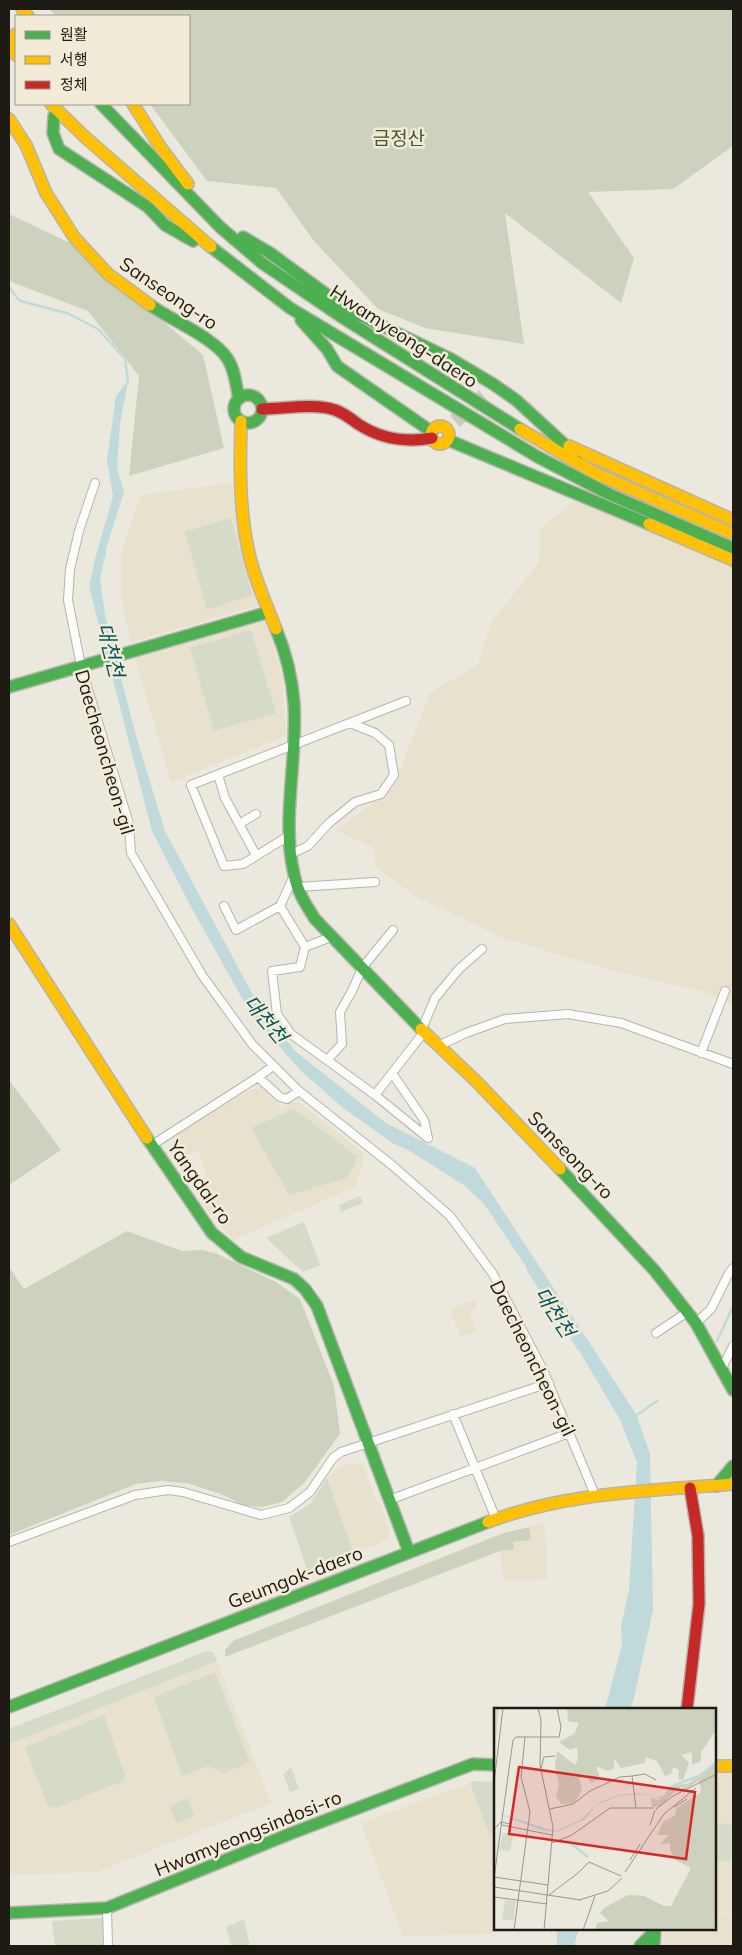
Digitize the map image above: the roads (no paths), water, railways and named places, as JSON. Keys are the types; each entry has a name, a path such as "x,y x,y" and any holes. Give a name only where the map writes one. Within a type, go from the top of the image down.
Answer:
{"main road":[{"name":"Hwamyeong-daero","path":"53,105 113,163 220,256 290,308 538,457 609,494"},
{"name":"Hwamyeong-daero","path":"102,105 201,209 262,263 340,316 496,415 595,472 733,534"},
{"path":"134,105 161,148 192,190 201,209"},
{"path":"54,116 51,125 59,149 148,207 165,225 220,256"},
{"name":"Sanseong-ro","path":"9,119 26,145 46,194 74,237 108,274 126,288 216,346 228,359 239,398"},
{"path":"220,227 243,236 270,253 345,308 451,359 493,384 516,400 595,472"},
{"path":"290,308 327,349 338,366 409,417 432,435 438,444 444,444 450,430 649,524 733,560"},
{"path":"484,396 493,384"},
{"path":"247,395 255,398 262,409 261,414 255,421 246,423 241,422 234,410 239,398 247,395"},
{"path":"262,409 317,407 334,409 371,432 396,440 411,441 432,435"},
{"path":"409,417 416,427 414,438 411,441"},
{"name":"Sanseong-ro","path":"241,422 239,480 242,516 248,551 269,612 287,655 294,703 290,835 294,876 304,902 332,937 438,1046 477,1082 655,1271 696,1324 733,1390"},
{"path":"566,444 733,520"},
{"path":"609,494 649,524"},
{"path":"609,494 733,548"},
{"path":"9,687 269,612"},
{"name":"Yangdal-ro","path":"9,924 212,1233 241,1257 294,1279 305,1289 317,1306 409,1552"},
{"path":"716,1486 733,1466"},
{"path":"687,1708 699,1604 698,1536 690,1488 733,1484"},
{"name":"Geumgok-daero","path":"9,1707 496,1519 533,1508 596,1494 690,1488"},
{"name":"Hwamyeongsindosi-ro","path":"9,1913 107,1908 292,1833 473,1764 494,1765"},
{"path":"717,1766 733,1766"},
{"path":"640,1946 655,1930"},
{"path":"654,1946 655,1930"}],"street":[{"name":"Daecheoncheon-gil","path":"95,483 79,531 70,569 68,600 84,665 129,824 131,853 202,975 252,1044 299,1091 393,1166 450,1216 493,1274 549,1383 596,1494"},
{"path":"290,835 243,864 224,866 191,785 406,701"},
{"path":"291,854 308,846 329,823 355,802 381,794 394,775 389,745 375,733 350,723"},
{"path":"218,775 225,798 256,856"},
{"path":"239,824 256,814"},
{"path":"224,906 236,930 280,906 294,876"},
{"path":"298,887 375,882"},
{"path":"280,906 305,948 300,967 272,971 277,1014 291,1034 375,1095 428,1138 424,1120 392,1073"},
{"path":"327,1060 342,1044 340,1012 352,992 362,968 393,930"},
{"path":"305,948 332,937"},
{"path":"375,1095 423,1030 435,998 459,969 482,949"},
{"path":"701,1053 725,991"},
{"path":"438,1046 466,1033 505,1019 568,1014 621,1023 733,1064"},
{"path":"152,1144 273,1066"},
{"path":"258,1077 280,1097 287,1098 299,1091"},
{"path":"696,1324 710,1310 733,1268"},
{"path":"656,1333 686,1313"},
{"path":"721,1370 733,1346"},
{"path":"9,1542 135,1495 168,1490 184,1492 261,1516 278,1512 289,1508 310,1492 333,1458 341,1452 549,1383"},
{"path":"453,1414 496,1519"},
{"path":"389,1500 570,1433"},
{"path":"107,1908 108,1946"}],"water":[{"name":"대천천","path":"128,381 120,424 117,468 124,492 99,571 105,615 136,736 165,831 254,997 295,1051 386,1123 475,1168 636,1414 650,1454 653,1610 630,1708 605,1708 622,1645 621,1627 629,1589 637,1463 620,1420 560,1318 485,1205 465,1186 410,1151 394,1144 342,1107 301,1071 252,1016 190,905 152,831 89,587 113,496 107,460 116,396"},
{"path":"557,1930 579,1930 574,1946 557,1946"}],"waterway":[{"name":"대천천","path":"9,287 20,301 67,313 98,329 125,359 128,383"},
{"name":"대천천","path":"99,577 105,551"},
{"name":"대천천","path":"528,1270 578,1348"},
{"path":"717,1341 733,1306"},
{"path":"634,1417 657,1401"}],"tunnel":[{"path":"455,421 484,396"}],"park label":[{"name":"금정산","path":"399,138"}]}
